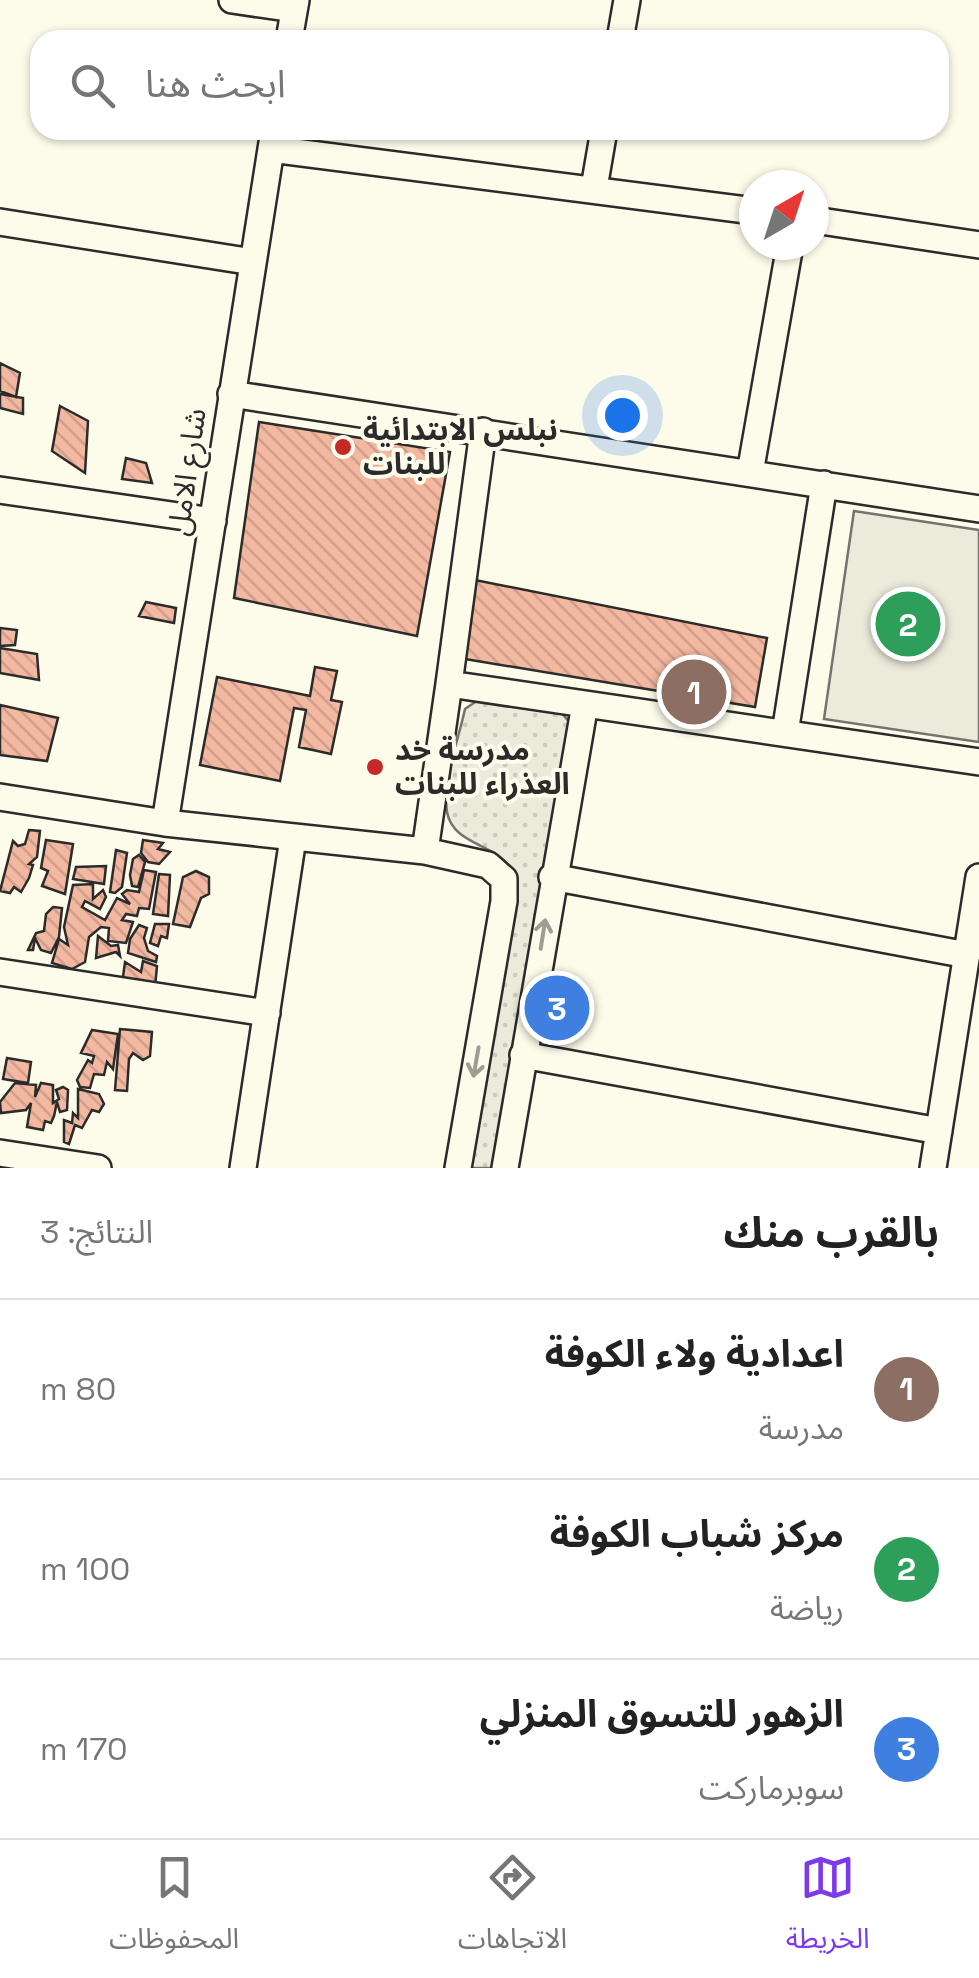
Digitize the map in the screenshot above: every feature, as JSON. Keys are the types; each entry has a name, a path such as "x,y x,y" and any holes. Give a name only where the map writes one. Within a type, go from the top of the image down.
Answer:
{"street":[{"path":"232,0 295,5 291,30"},
{"path":"622,30 627,0"},
{"path":"273,140 739,210"},
{"name":"شارع الامل","path":"166,824 273,140"},
{"path":"594,188 602,140"},
{"path":"0,222 253,262"},
{"path":"829,222 979,245"},
{"path":"750,473 787,260"},
{"path":"231,394 979,509"},
{"path":"424,850 483,432"},
{"path":"785,733 824,484"},
{"path":"0,490 212,521"},
{"path":"449,684 979,762"},
{"path":"506,1168 552,878 586,704"},
{"path":"0,797 166,824 424,850 488,864 504,879 458,1168"},
{"path":"243,1168 293,838"},
{"path":"933,1168 979,876"},
{"path":"552,878 966,955"},
{"path":"0,972 266,1013"},
{"path":"523,1055 939,1131"},
{"path":"0,1153 98,1168"}],"shaded area":[{"path":"854,511 979,530 979,742 824,719"},
{"path":"484,696 558,709 572,725 498,1168 465,1168 513,876 500,857 459,833 447,812 449,774 465,709"}],"building":[{"path":"0,363 20,373 16,397 0,391"},
{"path":"0,394 23,398 23,414 0,408"},
{"path":"60,406 88,421 85,473 52,451"},
{"path":"259,422 450,452 417,636 234,598"},
{"path":"126,458 146,463 152,483 122,479"},
{"path":"475,580 767,638 755,707 453,657"},
{"path":"146,602 176,608 174,623 139,616"},
{"path":"0,628 17,630 15,645 0,646"},
{"path":"0,648 37,654 39,680 0,673"},
{"path":"315,667 337,671 331,700 342,702 331,754 299,747 306,710 294,708 280,781 200,765 217,677 310,696"},
{"path":"0,705 58,718 47,761 0,755"},
{"path":"29,830 40,831 37,857 29,864 33,865 29,878 21,892 14,887 10,893 0,891 13,841 18,846 25,844"},
{"path":"46,840 73,844 65,894 42,886 48,871 41,868"},
{"path":"143,840 163,843 158,849 170,852 159,864 148,862 141,853"},
{"path":"116,850 127,853 122,887 115,893 110,892"},
{"path":"139,855 145,862 138,887 132,886 130,875 133,859"},
{"path":"106,866 104,884 73,879 76,867"},
{"path":"144,870 156,872 149,909 139,908 137,916 126,914 122,920 133,922 126,943 108,941 109,928 101,927 89,937 85,962 72,969 52,963 59,939 68,945 64,927 73,885 93,884 93,899 103,890 106,897 100,909 85,901 82,907 105,920 117,898 130,904 122,894 127,890 139,892"},
{"path":"196,871 209,877 209,894 201,898 190,927 173,924 183,877"},
{"path":"159,874 170,875 168,916 153,914"},
{"path":"53,907 62,908 59,937 51,953 41,950 35,938 33,950 28,950 36,933 44,931 46,914"},
{"path":"155,924 169,924 167,938 161,936 158,946 150,943"},
{"path":"139,925 147,928 144,938 148,951 157,956 156,962 128,953 130,939"},
{"path":"98,936 111,946 118,945 120,956 116,952 96,958"},
{"path":"143,961 157,966 155,987 122,984 125,962 141,972"},
{"path":"120,1029 152,1032 150,1056 143,1060 133,1053 129,1059 127,1091 115,1090"},
{"path":"92,1030 118,1034 113,1069 107,1062 104,1075 94,1074 90,1088 80,1087 77,1080 94,1056 81,1053"},
{"path":"7,1058 31,1062 28,1083 3,1079"},
{"path":"15,1083 36,1085 35,1097 41,1083 53,1085 53,1103 59,1099 56,1090 63,1087 68,1090 67,1110 60,1112 57,1102 51,1123 45,1121 43,1130 27,1127 31,1103 26,1110 1,1113 0,1102"},
{"path":"78,1089 99,1094 104,1104 99,1112 92,1110 82,1128 75,1125 69,1144 64,1142 64,1120 72,1123 73,1113 78,1118"}],"place":[{"name":"نبلس الابتدائية للبنات","path":"343,447"},
{"name":"مركز شباب الكوفة","path":"908,624"},
{"name":"اعدادية ولاء الكوفة","path":"694,692"},
{"name":"مدرسة خد العذراء للبنات","path":"375,767"},
{"name":"الزهور للتسوق المنزلي","path":"557,1008"}]}
